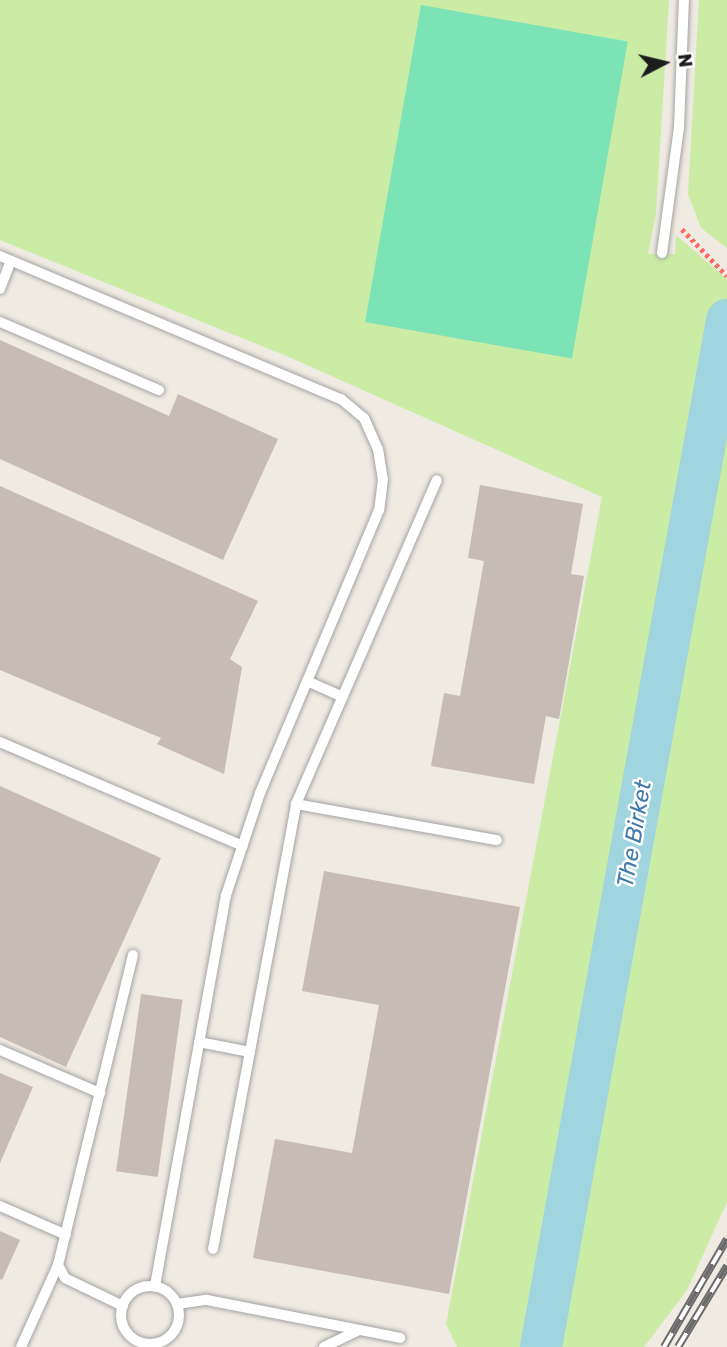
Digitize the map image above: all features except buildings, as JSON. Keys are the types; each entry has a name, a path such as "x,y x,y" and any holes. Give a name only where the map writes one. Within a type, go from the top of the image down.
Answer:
{"lane":[{"path":"662,253 679,128 684,0"},
{"path":"0,256 341,399 364,418 380,459 383,479 379,510 307,681 226,895 155,1287"},
{"path":"0,289 11,261"},
{"path":"0,322 159,390"},
{"path":"214,1249 296,804 437,480"},
{"path":"307,681 343,697"},
{"path":"0,742 243,846"},
{"path":"296,804 497,840"},
{"path":"21,1347 58,1265 133,955"},
{"path":"199,1042 250,1052"},
{"path":"0,1050 100,1093"},
{"path":"0,1206 66,1235"},
{"path":"58,1265 65,1278 123,1306"},
{"path":"155,1287 168,1292 177,1304 180,1318 172,1334 156,1344 138,1344 125,1329 123,1306 139,1288 155,1287"},
{"path":"177,1304 208,1300 400,1338"},
{"path":"324,1347 359,1330"}],"path":[{"path":"667,214 727,276"}],"green space":[{"path":"0,0 669,0 656,214 648,254 675,254 676,235 727,279 727,303 707,349 532,1347 457,1347 446,1324 602,497 289,357 0,240"},
{"path":"699,0 727,0 727,248 701,228 688,194"},
{"path":"421,5 628,41 572,359 365,322"},
{"path":"727,388 727,1202 687,1290 644,1347 558,1347"}],"waterway":[{"name":"The Birket","path":"541,1347 727,320"}],"railway":[{"path":"664,1347 727,1239"},
{"path":"678,1347 727,1266"}]}
